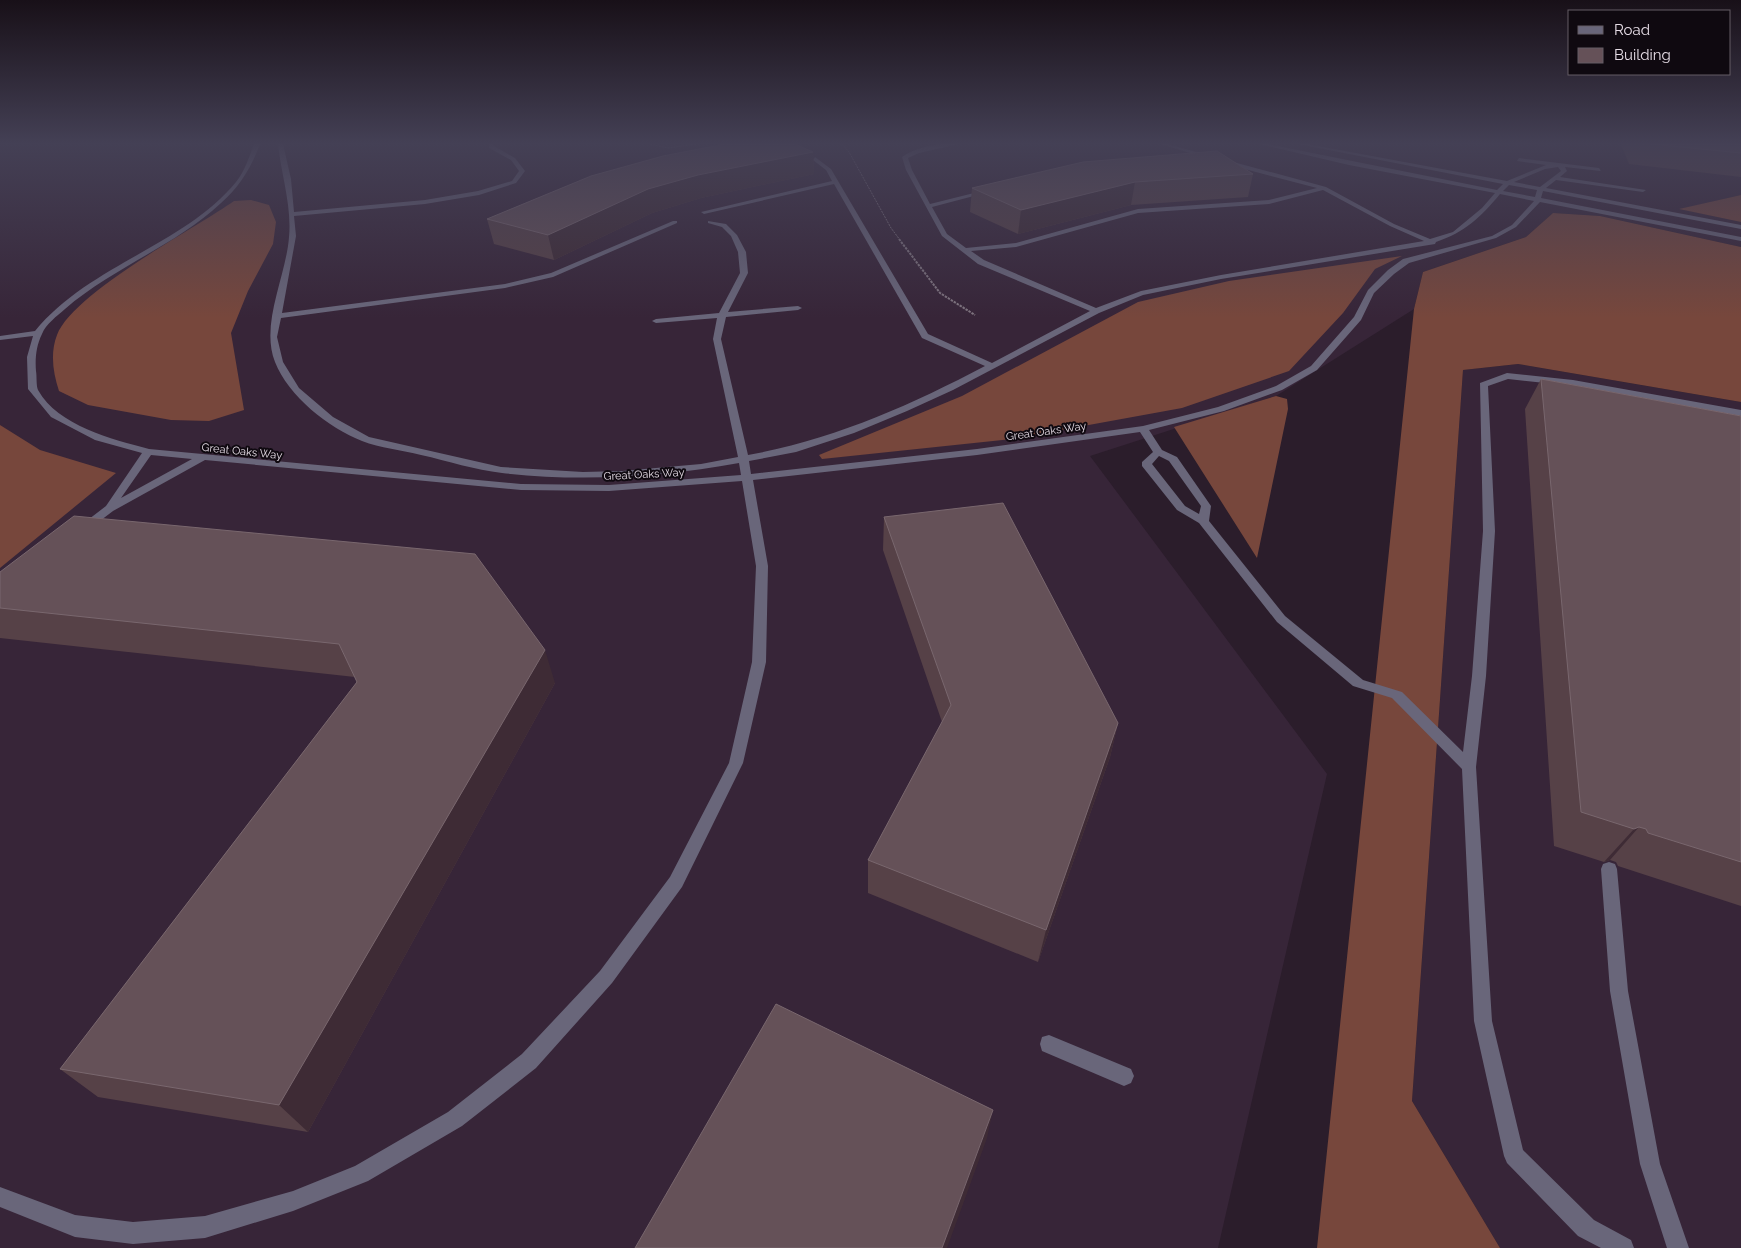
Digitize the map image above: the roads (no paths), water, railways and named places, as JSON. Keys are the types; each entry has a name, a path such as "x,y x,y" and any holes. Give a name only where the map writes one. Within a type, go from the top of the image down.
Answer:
{"street":[{"name":"Great Oaks Way","path":"219,202 197,220 79,293 50,318 38,333 31,356 33,389 54,415 98,438 148,452 521,487 610,488 745,469 977,452 1143,429 1220,409 1280,388 1314,368 1358,318 1371,292 1391,272 1406,261 1494,237 1514,226 1533,202"},
{"name":"Great Oaks Way","path":"290,202 293,236 273,337 274,349 295,390 330,419 366,439 470,464 501,470 540,474 622,474 701,467 745,469 792,450 851,431 904,409 992,366 1096,311 1128,298 1165,287 1417,246 1454,233 1489,202"},
{"path":"291,214 422,202"},
{"path":"704,212 747,202"},
{"path":"847,202 925,336 992,366"},
{"path":"926,202 944,235 981,262 1096,311"},
{"path":"928,206 945,202"},
{"path":"964,250 1016,245 1138,211 1266,202"},
{"path":"1350,202 1392,225 1452,250"},
{"path":"1572,202 1741,239"},
{"path":"1585,202 1741,227"},
{"path":"276,316 505,286 541,279 675,222"},
{"path":"0,1197 75,1226 132,1233 204,1227 293,1201 361,1174 455,1119 529,1061 606,977 676,882 736,763 760,662 762,566 745,469 716,339 722,315 744,273 742,252 734,234 724,226 710,222"},
{"path":"656,321 798,308"},
{"path":"0,338 38,333"},
{"path":"1623,1248 1586,1228 1514,1156 1483,1021 1469,767 1479,676 1489,531 1483,385 1506,376 1573,383 1741,413"},
{"path":"1143,429 1158,452 1173,459 1206,506 1203,521"},
{"path":"108,509 148,452"},
{"path":"1158,452 1146,464 1181,508 1203,521 1281,619 1358,683 1397,695 1469,767"},
{"path":"78,533 108,509 202,458"},
{"path":"1609,869 1619,991 1650,1164 1678,1248"},
{"path":"1049,1044 1124,1076"}]}
